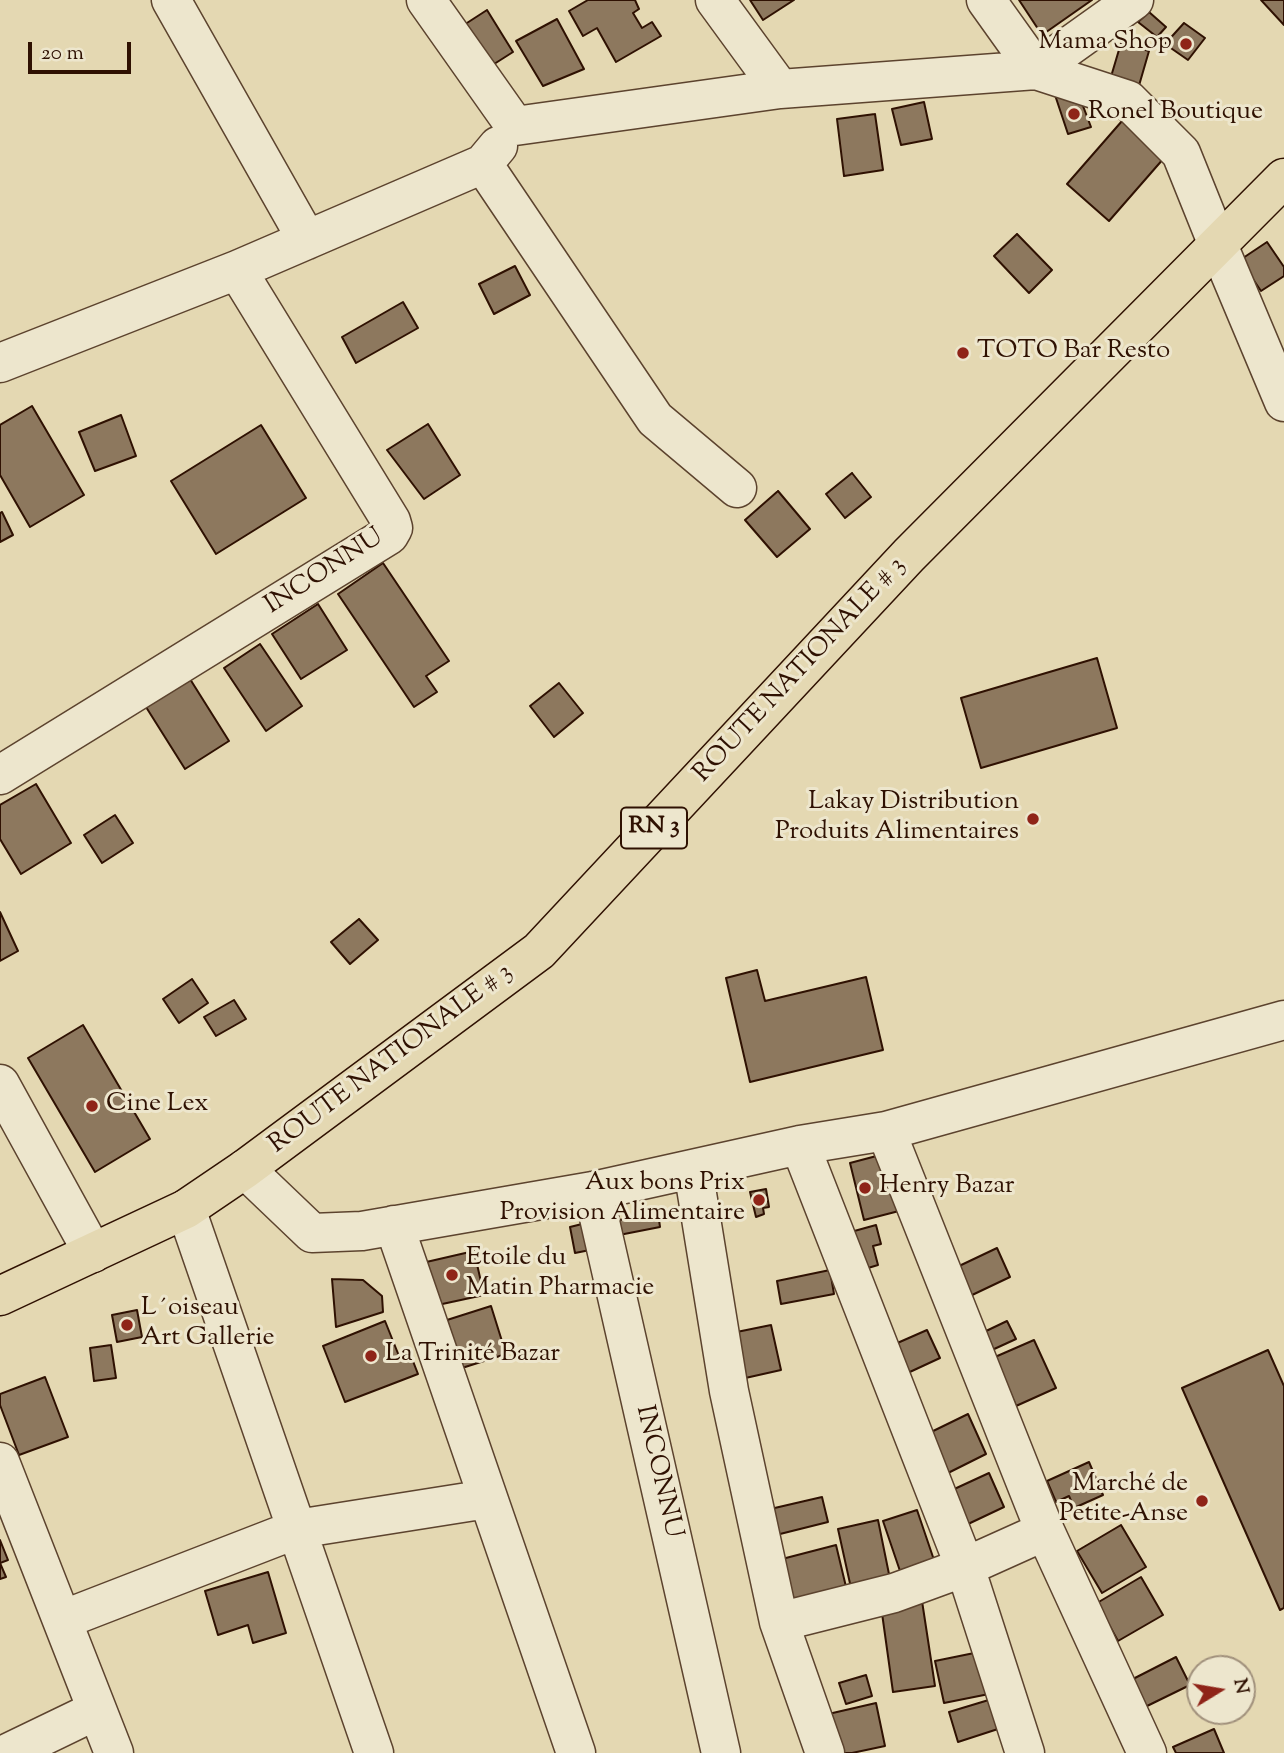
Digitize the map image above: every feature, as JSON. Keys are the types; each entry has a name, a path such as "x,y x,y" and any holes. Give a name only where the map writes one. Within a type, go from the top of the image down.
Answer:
{"main road":[{"name":"ROUTE NATIONALE # 3","path":"0,1296 186,1209 245,1169 539,951 909,555 1284,178"}],"street":[{"path":"170,0 307,240"},
{"path":"426,0 515,126"},
{"path":"715,0 780,89"},
{"path":"986,0 1036,70"},
{"path":"1036,70 1134,0"},
{"path":"0,363 237,270 483,164 515,126 780,89 1036,70 1128,100 1181,153 1284,402"},
{"path":"483,164 655,419 737,488"},
{"name":"INCONNU","path":"0,775 389,535 393,528 237,270"},
{"path":"245,1169 312,1233 362,1231 593,1191 800,1145 886,1131 1284,1020"},
{"path":"0,1084 93,1253"},
{"path":"886,1131 1045,1531 1147,1753"},
{"path":"800,1145 965,1567 1025,1753"},
{"path":"693,1169 729,1391 779,1622 825,1753"},
{"name":"INCONNU","path":"593,1191 721,1753"},
{"path":"186,1209 374,1753"},
{"path":"394,1225 576,1753"},
{"path":"0,1462 114,1753"},
{"path":"62,1620 297,1529 487,1499"},
{"path":"779,1622 894,1593 965,1567 1045,1531"},
{"path":"8,1753 97,1710"}],"building":[{"path":"588,0 635,0 639,9 633,13 642,28 652,22 661,36 616,62 597,28 583,36 569,11"},
{"path":"750,0 794,0 763,20"},
{"path":"1019,0 1092,0 1042,35"},
{"path":"1261,0 1284,0 1284,25"},
{"path":"487,10 513,52 480,73 453,32"},
{"path":"1149,12 1166,27 1157,37 1138,22"},
{"path":"557,19 584,69 543,86 516,41"},
{"path":"1184,23 1205,38 1188,60 1165,44"},
{"path":"1121,43 1149,51 1138,89 1110,80"},
{"path":"1055,95 1080,98 1091,127 1068,134"},
{"path":"924,102 932,139 901,145 892,109"},
{"path":"875,114 883,170 844,176 837,119"},
{"path":"1122,121 1164,158 1109,221 1067,184"},
{"path":"1017,234 1052,270 1029,293 994,256"},
{"path":"1267,242 1284,267 1284,276 1261,291 1240,260"},
{"path":"515,266 530,295 494,314 479,284"},
{"path":"403,302 418,328 356,363 342,337"},
{"path":"32,406 84,495 30,527 0,475 0,425"},
{"path":"121,415 136,456 95,471 79,432"},
{"path":"428,424 460,475 424,499 387,450"},
{"path":"261,425 306,498 216,554 171,481"},
{"path":"852,473 871,497 845,518 826,494"},
{"path":"778,491 810,529 777,557 745,520"},
{"path":"2,512 13,535 0,542 0,513"},
{"path":"383,563 449,661 426,676 437,692 414,707 338,594"},
{"path":"318,604 347,650 301,679 272,634"},
{"path":"260,644 302,706 266,731 224,668"},
{"path":"1097,658 1117,728 981,768 961,698"},
{"path":"190,679 229,741 185,769 146,707"},
{"path":"559,683 583,713 554,737 530,706"},
{"path":"36,784 71,843 21,874 0,839 0,805"},
{"path":"115,815 133,843 102,863 84,835"},
{"path":"0,912 18,951 0,961"},
{"path":"359,919 378,940 350,964 331,942"},
{"path":"757,970 765,1001 866,977 883,1050 750,1082 726,978"},
{"path":"192,979 208,1003 179,1023 163,999"},
{"path":"234,1000 246,1019 216,1036 204,1017"},
{"path":"83,1025 150,1139 95,1172 28,1058"},
{"path":"884,1154 899,1211 864,1220 850,1163"},
{"path":"766,1189 769,1207 763,1208 764,1214 756,1217 750,1192"},
{"path":"658,1212 660,1227 614,1236 610,1222"},
{"path":"594,1221 600,1248 575,1253 570,1227"},
{"path":"876,1225 881,1244 873,1246 878,1265 858,1271 847,1233"},
{"path":"997,1248 1010,1277 970,1296 957,1267"},
{"path":"474,1251 484,1295 433,1306 422,1263"},
{"path":"830,1270 834,1294 781,1304 777,1281"},
{"path":"332,1279 363,1280 382,1296 383,1312 336,1327"},
{"path":"491,1306 506,1354 462,1368 447,1320"},
{"path":"137,1310 142,1337 117,1342 112,1315"},
{"path":"385,1321 399,1356 409,1351 418,1374 345,1402 323,1346"},
{"path":"1007,1321 1016,1339 992,1350 984,1332"},
{"path":"771,1325 781,1370 732,1381 722,1335"},
{"path":"927,1330 940,1358 899,1377 886,1348"},
{"path":"1034,1340 1056,1388 1016,1406 995,1357"},
{"path":"111,1345 116,1378 94,1381 90,1348"},
{"path":"1268,1350 1284,1386 1284,1608 1280,1610 1182,1388"},
{"path":"45,1377 68,1437 19,1455 0,1405 0,1394"},
{"path":"968,1414 986,1454 944,1475 925,1435"},
{"path":"1089,1462 1103,1495 1074,1508 1069,1496 1056,1502 1047,1481"},
{"path":"989,1473 1004,1507 966,1525 950,1491"},
{"path":"822,1497 828,1522 772,1536 766,1510"},
{"path":"917,1510 934,1560 900,1571 883,1521"},
{"path":"878,1520 890,1579 851,1588 838,1529"},
{"path":"1121,1525 1146,1567 1102,1593 1077,1551"},
{"path":"0,1540 8,1560 0,1563"},
{"path":"836,1545 847,1591 793,1605 782,1559"},
{"path":"0,1563 6,1577 0,1579"},
{"path":"268,1572 286,1633 253,1643 248,1625 218,1635 205,1591"},
{"path":"1141,1577 1163,1615 1118,1641 1097,1603"},
{"path":"922,1601 935,1686 893,1692 881,1606"},
{"path":"984,1651 994,1693 944,1703 935,1661"},
{"path":"1176,1657 1186,1677 1186,1687 1145,1707 1131,1680"},
{"path":"866,1675 872,1696 846,1704 839,1683"},
{"path":"992,1699 1001,1728 958,1742 949,1712"},
{"path":"876,1703 885,1746 852,1753 832,1753 824,1715"},
{"path":"1214,1729 1224,1753 1176,1753 1173,1747"}],"place":[{"name":"Mama Shop","path":"1186,44"},
{"name":"Ronel Boutique","path":"1074,114"},
{"name":"TOTO Bar Resto","path":"963,353"},
{"name":"Lakay Distribution Produits Alimentaires","path":"1033,819"},
{"name":"Cine Lex","path":"92,1106"},
{"name":"Henry Bazar","path":"865,1188"},
{"name":"Aux bons Prix Provision Alimentaire","path":"759,1200"},
{"name":"Etoile du Matin Pharmacie","path":"452,1275"},
{"name":"L´oiseau Art Gallerie","path":"127,1325"},
{"name":"La Trinité Bazar","path":"371,1356"},
{"name":"Marché de Petite-Anse","path":"1202,1501"}]}
